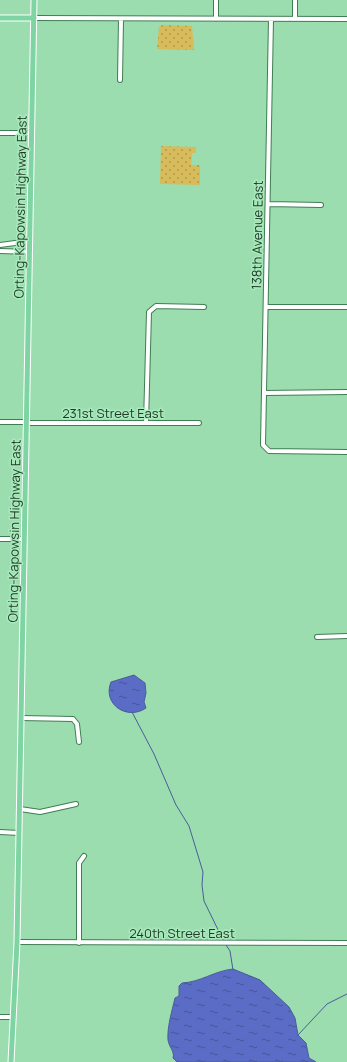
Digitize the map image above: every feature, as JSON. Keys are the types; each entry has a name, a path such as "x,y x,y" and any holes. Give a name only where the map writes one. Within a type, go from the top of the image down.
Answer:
{"main road":[{"name":"Orting-Kapowsin Highway East","path":"11,1062 17,942 20,809 34,0"},
{"path":"0,18 34,18"}],"street":[{"path":"216,0 216,18"},
{"path":"295,0 295,18"},
{"path":"34,18 347,19"},
{"path":"120,80 121,18"},
{"name":"138th Avenue East","path":"271,18 263,441 266,450 269,451 347,452"},
{"path":"0,133 32,133"},
{"path":"268,204 321,204"},
{"path":"0,245 30,241"},
{"path":"0,251 30,252"},
{"path":"146,423 148,315 150,310 156,306 204,307"},
{"path":"266,307 347,308"},
{"path":"264,393 347,392"},
{"name":"231st Street East","path":"0,422 199,424"},
{"path":"0,539 24,539"},
{"path":"317,637 347,636"},
{"path":"21,718 73,719 77,724 79,742"},
{"path":"20,809 40,812 76,804"},
{"path":"0,832 19,833"},
{"path":"79,943 79,863 84,856"},
{"name":"240th Street East","path":"17,942 347,943"},
{"path":"0,1017 13,1017"}],"shaded area":[{"path":"162,25 192,26 194,50 157,49 159,27"},
{"path":"161,146 196,147 196,153 192,153 191,165 200,165 200,185 160,184"}],"water":[{"path":"134,675 145,683 146,693 144,702 146,708 139,712 131,713 118,708 113,703 109,690 111,682"},
{"path":"233,969 260,980 289,1007 295,1018 298,1035 306,1043 309,1058 316,1062 177,1062 173,1058 168,1040 168,1030 175,998 179,996 179,986 182,983 195,981"}],"waterway":[{"path":"132,712 154,754 176,805 189,826 203,872 202,885 204,901 224,942"},
{"path":"226,945 230,951 233,970"},
{"path":"298,1035 327,1004 347,994"}]}
